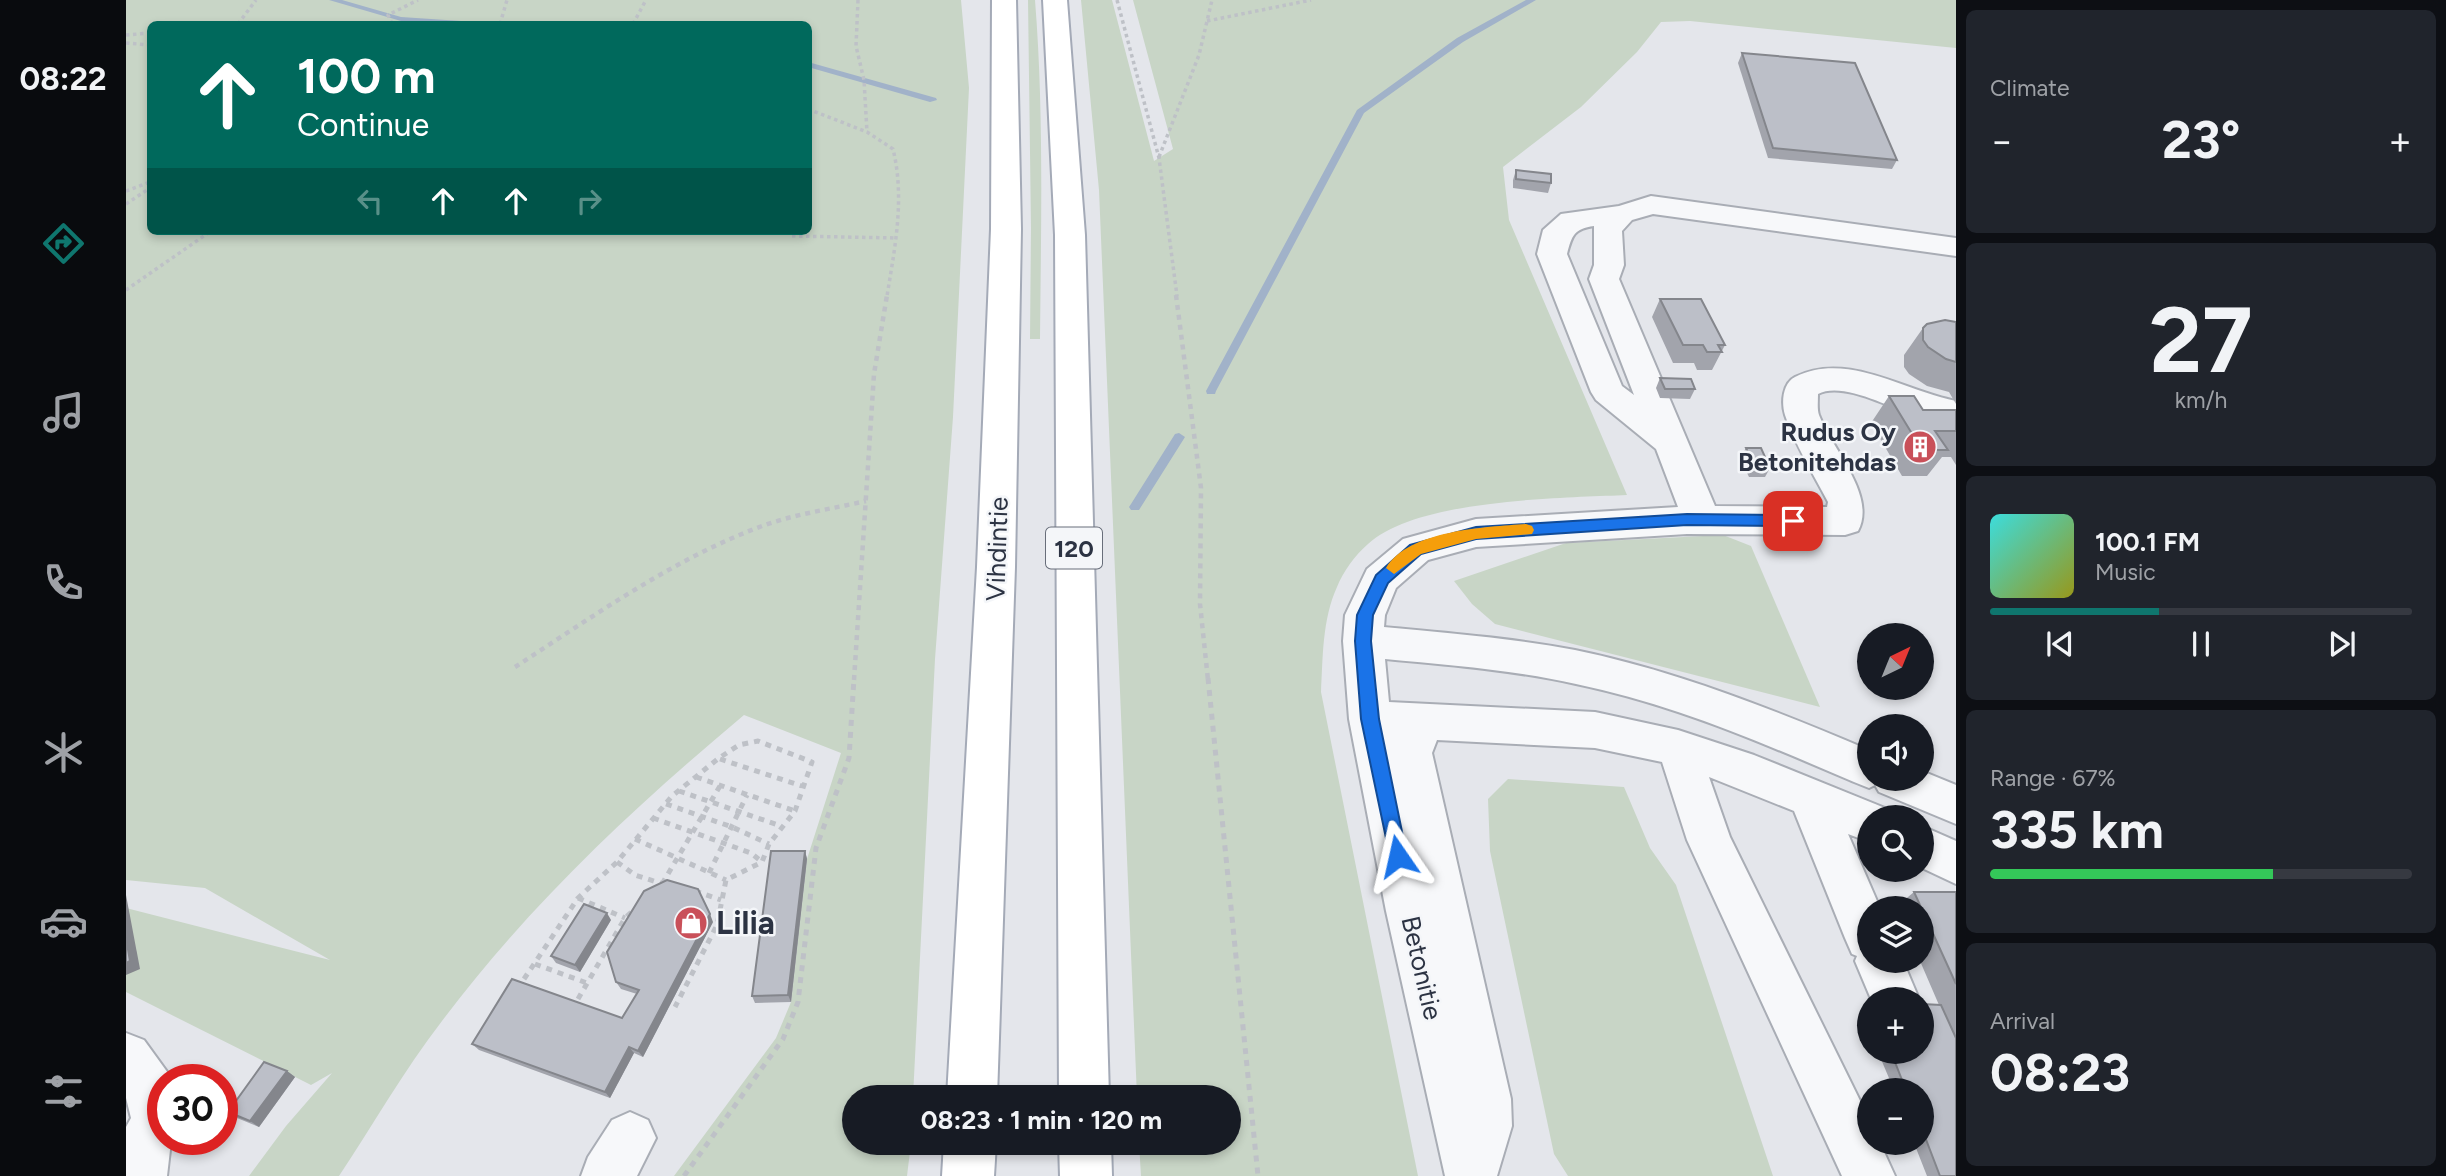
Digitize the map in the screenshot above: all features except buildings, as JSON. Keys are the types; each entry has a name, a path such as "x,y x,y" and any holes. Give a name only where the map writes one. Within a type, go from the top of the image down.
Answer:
{"main road":[{"name":"Vihdintie","path":"973,1085 998,526 1006,229 1004,0"},
{"name":"120","path":"1055,0 1060,44 1070,235 1084,1085"},
{"path":"968,1176 969,1155"},
{"path":"1085,1155 1086,1176"}],"street":[{"path":"1668,441 1608,392 1552,254 1558,230 1572,220 1622,214 1651,205 1956,247"},
{"path":"1622,214 1607,229 1609,265 1604,279 1668,441 1694,520"},
{"name":"Betonitie","path":"1471,1176 1409,911 1370,719 1363,641 1365,615 1381,579 1416,549 1476,533 1694,520 1845,521 1846,502 1801,413 1801,388 1819,379 1854,381 1926,407 1956,413"},
{"path":"1363,641 1471,651 1576,667 1685,697 1857,764"},
{"path":"1370,719 1595,730 1678,748 1810,796 1857,817"},
{"path":"1423,722 1411,752 1486,1099 1486,1126 1471,1176"},
{"path":"1678,748 1709,840 1869,1176"},
{"path":"1923,791 1956,805"},
{"path":"1810,796 1857,909"},
{"path":"1934,852 1956,863"},
{"path":"126,1058 152,1090 155,1111 156,1121 144,1146 141,1176"}],"path":[{"path":"240,21 257,0"},
{"path":"390,21 388,15 418,0"},
{"path":"501,21 507,0"},
{"path":"634,21 646,0"},
{"path":"858,0 856,46 864,79 867,132"},
{"path":"1117,0 1159,158 1201,488 1200,604 1258,1176"},
{"path":"1159,158 1199,55 1212,0"},
{"path":"1207,21 1311,0"},
{"path":"126,35 147,33"},
{"path":"126,43 147,44"},
{"path":"684,1176 783,1039 798,1002 816,848 849,758 874,374 897,238 900,178 893,149 867,132 812,111"},
{"path":"126,191 147,183"},
{"path":"126,204 147,190"},
{"path":"126,290 205,235"},
{"path":"792,236 897,238"},
{"path":"515,667 652,581 741,536 763,526 866,501"},
{"path":"524,979 578,898 617,862 678,791 719,758 739,745 758,741 812,762 794,811 769,844 762,862 726,880 717,925 675,1007"},
{"path":"719,758 802,786"},
{"path":"695,777 794,811"},
{"path":"653,892 666,884 720,786"},
{"path":"678,791 781,827"},
{"path":"709,873 747,795"},
{"path":"665,804 732,827 769,844"},
{"path":"653,818 751,853 762,862"},
{"path":"635,839 726,880"},
{"path":"617,862 635,875 666,884"},
{"path":"688,889 720,900"},
{"path":"578,898 625,918"},
{"path":"578,999 625,918 644,901"},
{"path":"535,964 587,983"}],"green space":[{"path":"126,0 961,0 969,88 953,417 935,659 914,1085 842,1085 842,1155 910,1155 907,1176 674,1176 776,1038 791,1002 807,859 841,753 744,715 584,859 510,937 428,1040 339,1176 249,1176 286,1126 332,1073 311,1085 126,992 126,908 330,960 205,888 126,880"},
{"path":"1028,0 1035,0 1040,84 1040,339 1030,339"},
{"path":"1081,0 1112,0 1154,161 1173,149 1133,0 1956,0 1956,48 1690,21 1661,22 1637,52 1581,107 1503,167 1509,220 1627,495 1491,504 1420,518 1390,529 1363,548 1354,558 1340,581 1328,613 1321,692 1418,1176 1141,1176 1140,1155 1241,1155 1241,1085 1136,1085 1099,190"},
{"path":"1723,535 1751,546 1820,707 1495,624 1472,604 1454,581 1566,543"},
{"path":"1508,779 1624,787 1650,848 1676,885 1773,1176 1568,1176 1554,1154 1490,851 1488,799"}],"waterway":[{"path":"333,0 401,19 431,21"},
{"path":"1211,391 1360,112 1460,40 1532,0"},
{"path":"812,65 933,100"},
{"path":"1135,507 1179,437"}],"slow traffic":[{"path":"1394,568 1416,549 1476,533 1526,530"}],"place":[{"name":"Rudus Oy Betonitehdas","path":"1920,447"},
{"name":"Lilia","path":"691,923"}],"route":[{"path":"1398,856 1370,719 1363,641 1365,615 1381,579 1416,549 1476,533 1687,520 1793,521"}]}
